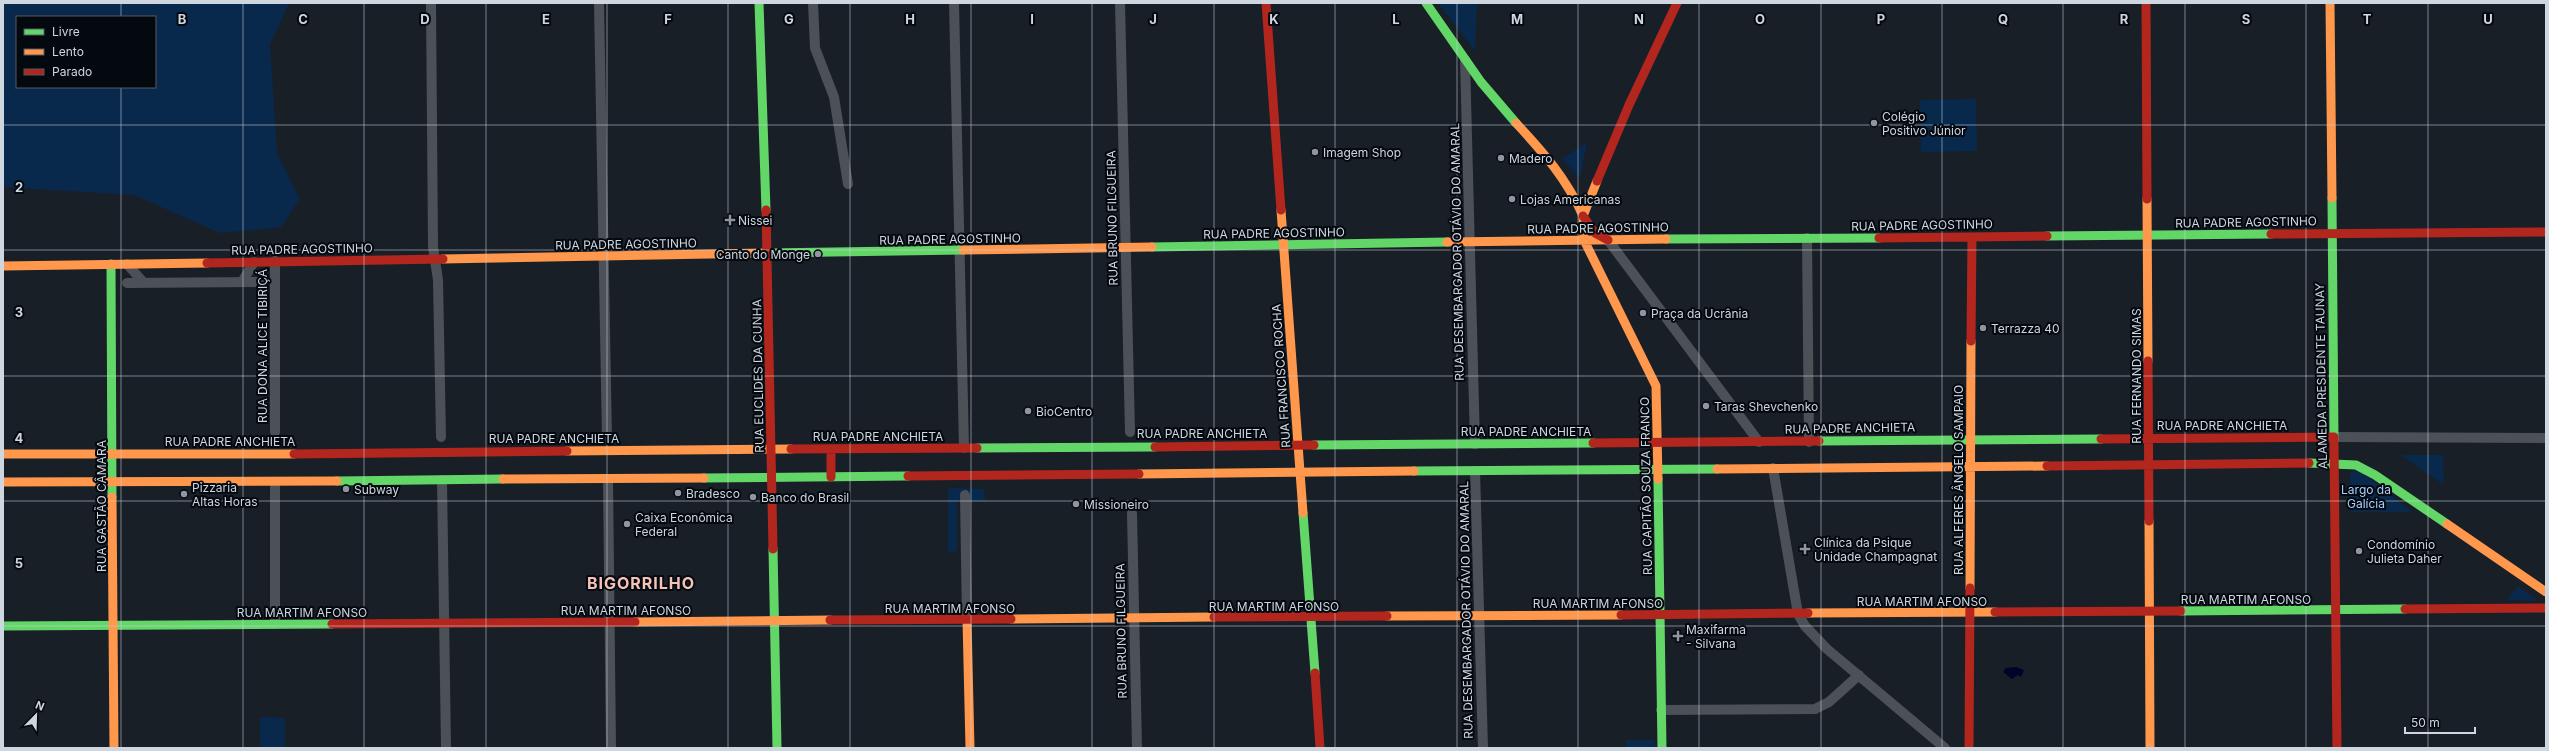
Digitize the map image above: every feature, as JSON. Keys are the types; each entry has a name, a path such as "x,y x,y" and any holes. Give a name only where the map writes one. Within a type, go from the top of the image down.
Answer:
{"main road":[{"name":"RUA EUCLIDES DA CUNHA","path":"759,3 767,254 777,748"},
{"name":"RUA FRANCISCO ROCHA","path":"1266,3 1320,748"},
{"path":"1426,3 1501,107 1560,172 1576,197 1583,216 1595,233 1608,240"},
{"path":"1584,240 1583,216 1628,105 1676,3"},
{"name":"RUA FERNANDO SIMAS","path":"2146,3 2150,748"},
{"name":"ALAMEDA PRESIDENTE TAUNAY","path":"2330,3 2337,748"},
{"name":"RUA PADRE AGOSTINHO","path":"3,266 1584,240 2546,232"},
{"name":"RUA ALFERES ÂNGELO SAMPAIO","path":"1968,748 1972,237"},
{"name":"RUA CAPITÃO SOUZA FRANCO","path":"1584,240 1609,294 1654,379 1658,469 1662,748"},
{"name":"RUA GASTÃO CÂMARA","path":"111,264 114,748"},
{"name":"RUA PADRE ANCHIETA","path":"3,454 112,455 2334,437"},
{"path":"831,449 831,477"},
{"path":"3,482 275,482 2334,463 2356,465 2375,475 2546,592"},
{"name":"RUA MARTIM AFONSO","path":"3,626 2546,608"},
{"path":"967,620 970,748"}],"street":[{"path":"431,3 433,247 438,280 441,437"},
{"path":"600,3 608,439"},
{"path":"813,3 815,48 834,97 848,184"},
{"path":"954,3 964,448"},
{"name":"RUA BRUNO FILGUEIRA","path":"1120,3 1130,432"},
{"path":"1668,3 1676,3"},
{"name":"RUA DESEMBARGADOR OTÁVIO DO AMARAL","path":"1465,59 1475,444"},
{"path":"1807,238 1809,442"},
{"path":"1608,240 1759,442"},
{"name":"RUA DONA ALICE TIBIRIÇÁ","path":"275,261 275,432"},
{"path":"242,282 254,262"},
{"path":"127,264 144,283"},
{"path":"126,283 260,282"},
{"name":"RUA PADRE ANCHIETA","path":"2334,437 2546,438"},
{"path":"1773,468 1798,614 1815,636 1944,748"},
{"name":"RUA DESEMBARGADOR OTÁVIO DO AMARAL","path":"1475,471 1483,748"},
{"path":"608,479 611,748"},
{"path":"442,480 446,748"},
{"path":"275,482 275,624"},
{"path":"964,495 967,620"},
{"name":"RUA BRUNO FILGUEIRA","path":"1132,513 1137,748"},
{"path":"1661,710 1815,709 1829,702 1859,675"}],"green space":[{"path":"3,3 289,3 270,45 277,153 300,199 281,227 220,233 134,195 3,187"},
{"path":"1438,3 1477,4 1475,51"},
{"path":"1976,99 1977,151 1921,152 1920,100"},
{"path":"1587,142 1580,178 1562,159"},
{"path":"2401,455 2443,455 2444,485"},
{"name":"Largo da Galícia","path":"2353,471 2362,472 2412,512 2351,512 2350,474"},
{"path":"948,488 984,489 985,502 957,500 957,551 948,552"},
{"path":"2518,586 2538,601 2507,600"},
{"path":"260,717 285,718 285,748 260,748"},
{"path":"1626,740 1655,740 1655,748 1625,748"}],"shaded area":[{"path":"2016,667 2024,670 2021,677 2018,675 2012,679 2003,672 2006,668"}],"traffic: fast":[{"path":"759,3 766,210"},
{"path":"1426,3 1481,82 1516,123"},
{"path":"2332,198 2334,440"},
{"path":"2047,236 2271,234"},
{"path":"1666,239 1879,238"},
{"path":"1152,247 1447,242"},
{"path":"768,253 963,250"},
{"path":"111,264 112,497"},
{"path":"1819,441 2101,439"},
{"path":"1314,445 1593,443"},
{"path":"977,448 1155,447"},
{"path":"2309,463 2356,465 2375,475 2447,524"},
{"path":"1414,471 1717,469"},
{"path":"704,478 908,476"},
{"path":"337,481 503,479"},
{"path":"1658,479 1662,748"},
{"path":"1303,513 1315,673"},
{"path":"773,549 777,748"},
{"path":"2181,611 2405,609"},
{"path":"3,626 332,624"}],"traffic: slow":[{"path":"2330,3 2332,198"},
{"path":"1516,123 1554,166 1570,190 1583,216"},
{"path":"1597,181 1583,216 1584,240 1656,386 1658,479"},
{"path":"2147,199 2148,361"},
{"path":"1281,210 1303,513"},
{"path":"1447,242 1666,239"},
{"path":"963,250 1152,247"},
{"path":"443,259 768,253"},
{"path":"3,266 207,263"},
{"path":"1970,588 1971,341"},
{"path":"567,451 791,449"},
{"path":"3,454 294,454"},
{"path":"1717,469 2047,466"},
{"path":"1139,474 1414,471"},
{"path":"503,479 704,478"},
{"path":"3,482 337,481"},
{"path":"112,497 114,748"},
{"path":"2149,521 2150,748"},
{"path":"2447,524 2546,592"},
{"path":"1808,613 1995,612"},
{"path":"1387,616 1621,615"},
{"path":"1011,619 1214,617"},
{"path":"635,622 830,620"},
{"path":"967,620 970,748"}],"traffic: jam":[{"path":"1266,3 1281,210"},
{"path":"1597,181 1629,105 1677,3"},
{"path":"2146,3 2147,199"},
{"path":"766,210 773,549"},
{"path":"1583,216 1595,233 1608,240"},
{"path":"2271,234 2546,232"},
{"path":"1879,238 2047,236"},
{"path":"1971,341 1972,237"},
{"path":"207,263 443,259"},
{"path":"2148,361 2149,521"},
{"path":"2101,439 2334,437"},
{"path":"2334,440 2337,748"},
{"path":"1593,443 1819,441"},
{"path":"1155,447 1314,445"},
{"path":"791,449 977,448"},
{"path":"831,449 831,477"},
{"path":"294,454 567,451"},
{"path":"2047,466 2309,463"},
{"path":"908,476 1139,474"},
{"path":"1969,748 1970,588"},
{"path":"2405,609 2546,608"},
{"path":"1995,612 2181,611"},
{"path":"1621,615 1808,613"},
{"path":"1214,617 1387,616"},
{"path":"830,620 1011,619"},
{"path":"332,624 635,622"},
{"path":"1315,673 1320,748"}],"place":[{"name":"Colégio Positivo Júnior","path":"1874,123"},
{"name":"Imagem Shop","path":"1315,152"},
{"name":"Madero","path":"1501,158"},
{"name":"Lojas Americanas","path":"1512,199"},
{"name":"Nissei","path":"730,220"},
{"name":"Canto do Monge","path":"818,254"},
{"name":"Praça da Ucrânia","path":"1643,313"},
{"name":"Terrazza 40","path":"1983,328"},
{"name":"Taras Shevchenko","path":"1706,406"},
{"name":"BioCentro","path":"1028,411"},
{"name":"Subway","path":"346,489"},
{"name":"Bradesco","path":"678,493"},
{"name":"Pizzaria Altas Horas","path":"184,494"},
{"name":"Banco do Brasil","path":"753,497"},
{"name":"Missioneiro","path":"1076,504"},
{"name":"Caixa Econômica Federal","path":"627,524"},
{"name":"Clínica da Psique Unidade Champagnat","path":"1805,549"},
{"name":"Condomínio Julieta Daher","path":"2359,551"},
{"name":"Maxifarma - Silvana","path":"1678,636"}],"district":[{"name":"BIGORRILHO","path":"641,583"}]}
